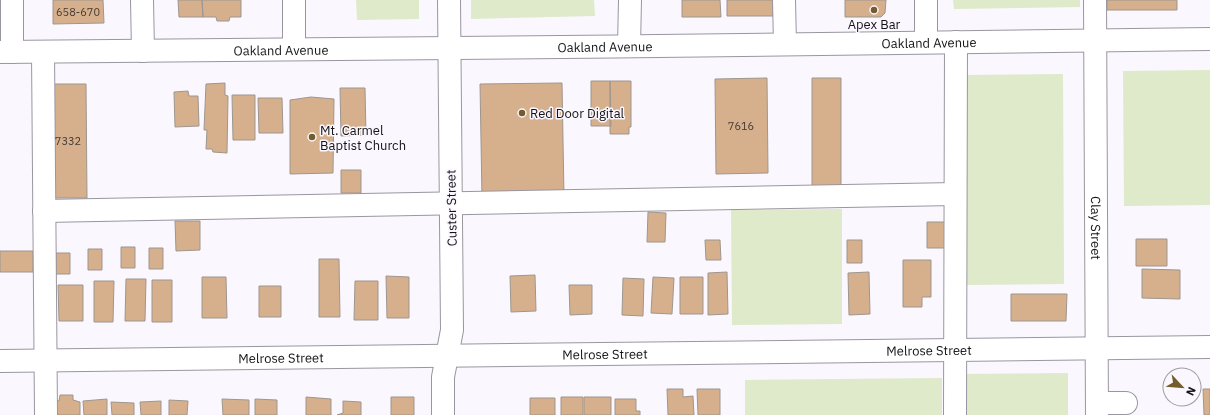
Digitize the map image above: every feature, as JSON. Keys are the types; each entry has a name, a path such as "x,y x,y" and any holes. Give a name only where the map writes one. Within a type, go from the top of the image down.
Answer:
{"street":[{"path":"6,52 12,0"},
{"path":"142,0 143,51"},
{"path":"294,0 294,49"},
{"name":"Custer Street","path":"443,415 443,377 452,330 449,0"},
{"path":"629,46 630,0"},
{"path":"784,0 785,44"},
{"path":"926,0 926,42"},
{"name":"Clay Street","path":"1095,0 1094,41 1097,409"},
{"name":"Oakland Avenue","path":"6,52 449,48 496,49 1210,39"},
{"path":"955,415 956,42"},
{"path":"43,52 46,415"},
{"path":"44,211 955,194"},
{"name":"Melrose Street","path":"0,361 1096,347 1210,347"},
{"path":"1097,409 1126,404"}],"green space":[{"path":"356,0 419,0 419,19 357,20"},
{"path":"471,0 594,0 595,16 471,19"},
{"path":"953,0 1080,0 1080,7 954,9"},
{"path":"1210,70 1210,205 1124,206 1123,71"},
{"path":"1063,74 1064,284 964,285 962,75"},
{"path":"842,209 842,324 732,325 731,210"},
{"path":"1068,373 1068,415 961,415 961,374"},
{"path":"942,378 942,415 745,415 745,380"}],"building":[{"path":"53,0 103,0 104,23 53,24"},
{"path":"178,0 202,0 203,17 179,17"},
{"path":"202,0 241,0 241,17 230,17 229,21 217,21 216,17 203,17"},
{"path":"682,0 720,0 721,17 682,17"},
{"path":"727,0 773,0 773,16 727,16"},
{"path":"845,0 886,0 885,13 881,17 845,17"},
{"path":"1107,0 1177,0 1177,10 1107,10"},
{"path":"767,78 768,173 716,174 715,79"},
{"path":"812,78 841,78 841,190 812,190"},
{"path":"591,81 610,81 611,126 591,126"},
{"path":"610,81 631,81 631,127 629,127 629,134 610,134"},
{"path":"225,83 225,95 228,96 227,153 213,152 212,149 206,149 207,130 204,130 206,84"},
{"name":"Red Door Digital","path":"562,83 564,197 482,198 480,84"},
{"path":"50,84 86,84 87,198 50,198"},
{"path":"340,88 365,88 366,135 341,136"},
{"path":"188,91 189,96 198,96 199,126 175,127 174,92"},
{"path":"232,95 255,95 255,140 233,140"},
{"name":"Mt. Carmel Baptist Church","path":"311,97 334,99 333,173 290,174 290,100"},
{"path":"258,98 282,98 283,133 259,133"},
{"path":"341,170 361,170 361,193 341,193"},
{"path":"648,212 666,213 665,242 647,242"},
{"path":"175,221 200,221 200,250 176,251"},
{"path":"927,222 945,222 946,248 927,248"},
{"path":"1136,239 1167,239 1167,266 1136,266"},
{"path":"705,240 720,240 721,260 706,260"},
{"path":"847,240 862,240 862,263 847,263"},
{"path":"121,247 135,247 135,268 121,268"},
{"path":"149,248 163,248 163,269 149,269"},
{"path":"88,249 102,249 102,270 88,270"},
{"path":"0,251 33,251 33,272 0,272"},
{"path":"56,253 70,253 70,274 56,274"},
{"path":"319,259 339,259 340,317 319,317"},
{"path":"903,260 931,260 931,297 922,297 922,307 903,307"},
{"path":"1142,269 1180,270 1180,299 1142,298"},
{"path":"727,272 728,314 708,315 708,273"},
{"path":"869,272 870,314 849,315 848,273"},
{"path":"535,275 536,311 511,312 510,276"},
{"path":"386,276 409,277 409,318 387,318"},
{"path":"202,277 226,277 227,318 202,318"},
{"path":"653,277 674,278 672,314 651,313"},
{"path":"680,277 703,277 703,314 680,314"},
{"path":"623,278 644,279 643,316 622,315"},
{"path":"126,279 146,279 145,321 125,321"},
{"path":"152,280 172,280 172,322 152,322"},
{"path":"94,281 114,281 113,322 94,322"},
{"path":"355,281 378,281 378,320 354,320"},
{"path":"58,285 83,285 83,321 59,321"},
{"path":"569,285 592,285 592,314 570,315"},
{"path":"259,286 281,286 281,317 259,317"},
{"path":"1011,294 1067,294 1066,321 1011,321"},
{"path":"667,389 683,389 683,397 693,396 694,415 668,415"},
{"path":"697,389 720,389 720,415 698,415"},
{"path":"1203,389 1210,389 1210,415 1204,415"},
{"path":"60,395 73,395 73,400 80,402 80,415 53,415 56,400 59,401"},
{"path":"306,397 331,399 331,415 306,415"},
{"path":"391,397 414,397 414,415 391,415"},
{"path":"561,397 583,397 583,415 561,415"},
{"path":"584,397 611,397 611,415 584,415"},
{"path":"530,398 555,398 555,415 530,415"},
{"path":"107,399 107,415 84,415 83,401"},
{"path":"222,399 249,400 249,415 223,415"},
{"path":"255,399 277,400 277,415 255,415"},
{"path":"615,399 636,399 636,411 640,411 640,415 615,415"},
{"path":"169,400 188,401 187,415 169,415"},
{"path":"161,401 161,415 141,415 140,402"},
{"path":"343,401 361,402 361,415 337,415 343,413"},
{"path":"111,402 134,403 134,415 112,415"}],"place":[{"name":"Apex Bar","path":"874,10"},
{"name":"Red Door Digital","path":"522,113"},
{"name":"Mt. Carmel Baptist Church","path":"312,137"}]}
